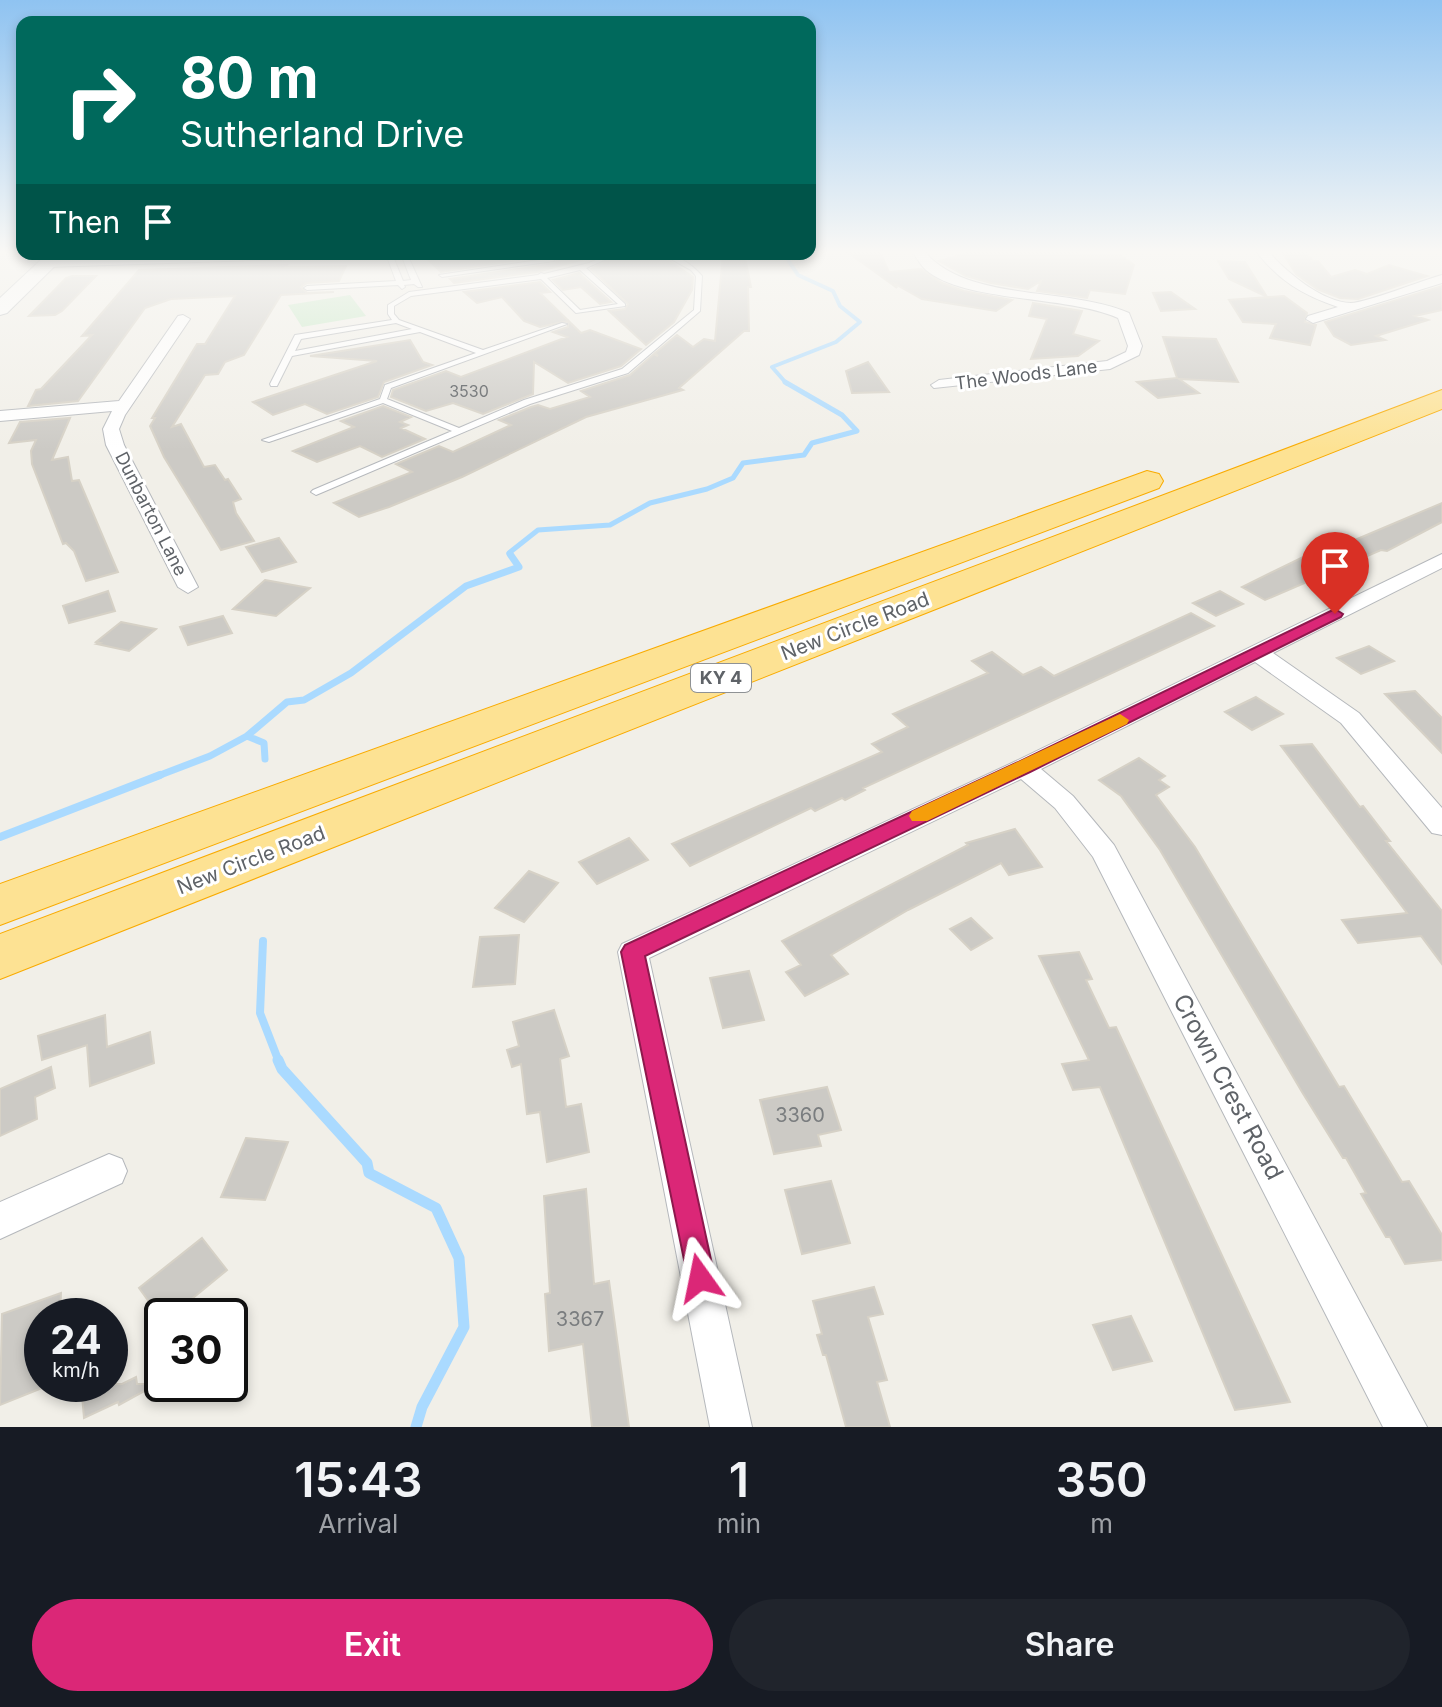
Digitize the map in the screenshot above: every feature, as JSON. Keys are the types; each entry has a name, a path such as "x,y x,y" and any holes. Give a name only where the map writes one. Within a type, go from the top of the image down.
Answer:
{"highway":[{"name":"New Circle Road","path":"0,905 1442,371"},
{"name":"New Circle Road","path":"0,957 1442,399"}],"street":[{"name":"The Woods Lane","path":"939,385 1110,365 1132,355 1135,346 1124,317"},
{"path":"1313,319 1321,317"},
{"name":"Dunbarton Lane","path":"183,319 123,405 111,429 115,445 188,587"},
{"path":"0,416 123,405"},
{"path":"731,1427 633,952 1023,768 1441,562"},
{"path":"1258,653 1350,718 1442,826"},
{"name":"Crown Crest Road","path":"1023,768 1064,802 1104,852 1406,1427"},
{"path":"0,1221 109,1171"}],"lane":[{"path":"393,317 397,321 483,353"},
{"path":"316,492 527,402 625,371 690,317"},
{"path":"274,384 298,337 397,321"},
{"path":"383,400 388,387 564,324"},
{"path":"289,354 421,330"},
{"path":"266,440 383,400 459,431"}],"green space":[{"path":"295,317 363,317 302,327"}],"building":[{"path":"99,317 139,317 78,401 28,406 36,390 41,389 92,335 82,336"},
{"path":"222,317 268,317 244,355 225,362 218,374 205,375 172,427 181,424 204,467 215,465 241,499 233,502 236,513 254,541 221,550 164,457 150,426 197,344 205,344"},
{"path":"520,317 564,317 581,333 590,330 641,349 621,366 568,383 534,362 533,394 483,414 453,403 426,411 391,397 393,390 446,371 461,377 567,337 553,332 568,327 568,321 540,327"},
{"path":"615,317 677,317 674,322 646,345"},
{"path":"717,317 749,317 749,331 744,331 679,388 683,390 586,417 462,477 359,517 334,503 412,472 396,464 439,446 453,452 511,425 499,420 538,405 550,409 590,397 581,391 630,375 654,354 658,356 655,353 677,335 693,347 704,339 715,341"},
{"path":"1033,317 1080,317 1073,334 1099,341 1078,356 1031,359 1047,319"},
{"path":"1240,317 1306,317 1305,322 1316,325 1310,345 1270,338 1276,324 1243,322"},
{"path":"1343,317 1417,317 1428,320 1376,336 1385,340 1351,345 1334,336 1325,322"},
{"path":"1163,337 1216,339 1238,382 1179,379 1199,393 1158,398 1137,382 1177,378"},
{"path":"410,340 423,362 432,365 384,382 378,397 327,414 305,404 273,415 253,402 377,361 310,356"},
{"path":"868,362 889,392 852,393 846,371"},
{"path":"383,406 411,417 400,422 408,425 401,428 425,439 382,457 360,446 317,462 293,451 354,427 341,421"},
{"path":"70,418 52,460 68,457 72,481 79,480 118,572 86,581 74,551 66,543 63,544 32,464 31,451 36,440 9,443 20,422"},
{"path":"1442,503 1442,522 1387,551 1381,550 1265,600 1242,587 1305,556 1309,558 1343,545"},
{"path":"279,538 296,562 262,572 246,547"},
{"path":"265,580 310,588 276,616 233,609"},
{"path":"108,591 115,611 69,623 63,606"},
{"path":"1220,591 1243,604 1216,616 1193,603"},
{"path":"1191,613 1214,626 863,788 865,790 845,800 842,798 815,811 811,808 690,866 672,844 882,752 872,744 908,727 893,714 988,673 972,661 992,652 1023,675 1041,667 1054,676"},
{"path":"223,616 232,633 188,645 180,627"},
{"path":"121,622 156,629 129,651 97,644"},
{"path":"1369,646 1394,661 1361,674 1337,658"},
{"path":"1415,691 1442,718 1442,753 1385,694"},
{"path":"1256,697 1283,714 1252,730 1225,712"},
{"path":"1312,744 1442,911 1442,964 1421,936 1358,943 1342,920 1407,913 1281,746"},
{"path":"1139,758 1165,776 1159,780 1169,787 1156,795 1195,847 1339,1087 1344,1086 1402,1182 1409,1181 1442,1235 1442,1260 1405,1264 1361,1194 1366,1193 1346,1158 1343,1158 1302,1092 1160,850 1121,796 1099,780"},
{"path":"1015,829 1042,867 1009,875 1001,863 908,910 831,955 848,974 805,996 786,972 801,965 782,941 968,845 966,843"},
{"path":"629,838 648,860 597,884 579,862"},
{"path":"529,871 558,883 524,922 495,908"},
{"path":"971,918 992,938 971,950 950,929"},
{"path":"519,935 515,984 473,987 480,937"},
{"path":"1079,952 1092,979 1086,980 1109,1028 1116,1027 1290,1402 1235,1410 1100,1087 1073,1090 1062,1064 1089,1060 1039,956"},
{"path":"749,971 764,1020 723,1028 710,978"},
{"path":"554,1010 569,1056 560,1059 566,1107 581,1104 589,1152 547,1162 540,1112 527,1114 521,1064 512,1067 507,1050 519,1046 513,1022"},
{"path":"105,1015 107,1047 150,1032 154,1063 90,1086 87,1045 42,1060 38,1036"},
{"path":"51,1067 55,1088 35,1097 37,1119 0,1136 0,1089"},
{"path":"827,1087 841,1130 818,1135 821,1146 774,1154 760,1100"},
{"path":"246,1138 288,1142 265,1200 221,1197"},
{"path":"831,1181 850,1243 802,1254 785,1190"},
{"path":"586,1189 594,1284 609,1281 629,1427 592,1427 583,1344 549,1351 545,1294 550,1293 544,1196"},
{"path":"202,1238 227,1270 193,1298 146,1298 139,1288"},
{"path":"874,1287 883,1314 868,1317 887,1380 877,1382 890,1427 846,1427 826,1355 823,1355 817,1335 822,1334 813,1301"},
{"path":"24,1306 24,1395 0,1405 2,1314"},
{"path":"1131,1316 1152,1361 1113,1370 1093,1325"},
{"path":"136,1377 137,1384 144,1384 144,1391 128,1400 128,1381"},
{"path":"83,1402 118,1402 84,1418"}],"waterway":[{"path":"785,382 772,367 836,342 860,322 853,317"},
{"path":"511,556 509,553 538,530 610,525 650,503 707,489 733,478 743,463 804,455 812,443 857,431 842,415 785,382"},
{"path":"247,736 287,702 304,700 351,673 466,586 519,567 510,554"},
{"path":"155,777 210,756 247,736"},
{"path":"247,736 264,743 265,759"},
{"path":"0,837 160,775"},
{"path":"263,941 260,1013 279,1062"},
{"path":"278,1060 282,1069 367,1163 369,1173 436,1208 459,1258 464,1327 422,1407 416,1427"}],"slow traffic":[{"path":"919,816 1120,720"}],"route":[{"path":"700,1278 633,952 1023,768 1335,614"}]}
